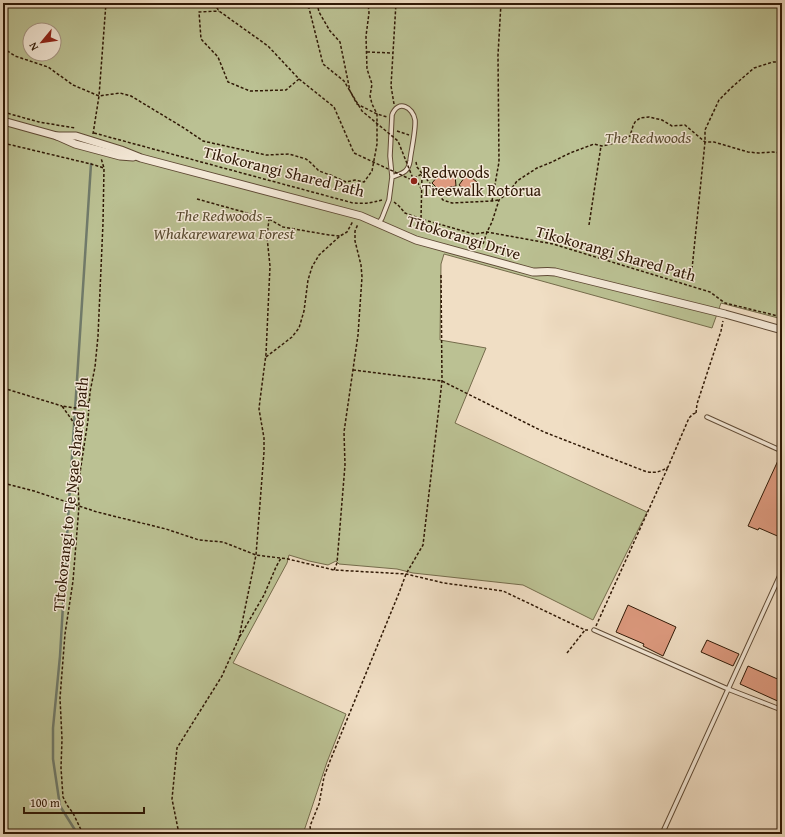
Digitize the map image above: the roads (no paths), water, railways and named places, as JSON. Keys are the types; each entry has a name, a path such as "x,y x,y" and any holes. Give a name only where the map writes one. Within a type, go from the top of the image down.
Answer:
{"street":[{"name":"Tītokorangi Drive","path":"3,121 57,136 75,144 120,156 141,158"},
{"name":"Tītokorangi Drive","path":"57,136 76,136 141,158 358,215 416,240 533,272 555,272 725,314 782,330"}],"lane":[{"path":"379,224 389,200 392,177 390,156 393,113 396,109 405,106 412,112 415,123 414,137 408,168 392,177"},
{"path":"708,417 782,451"},
{"path":"662,834 782,571"},
{"path":"594,630 728,689 782,710"}],"waterway":[{"path":"75,830 60,806 53,759 53,728 60,656 91,164"}],"place":[{"name":"Redwoods Treewalk Rotorua","path":"414,181"}],"park label":[{"name":"The Redwoods","path":"648,137"},
{"name":"The Redwoods – Whakarewarewa Forest","path":"224,224"}]}
